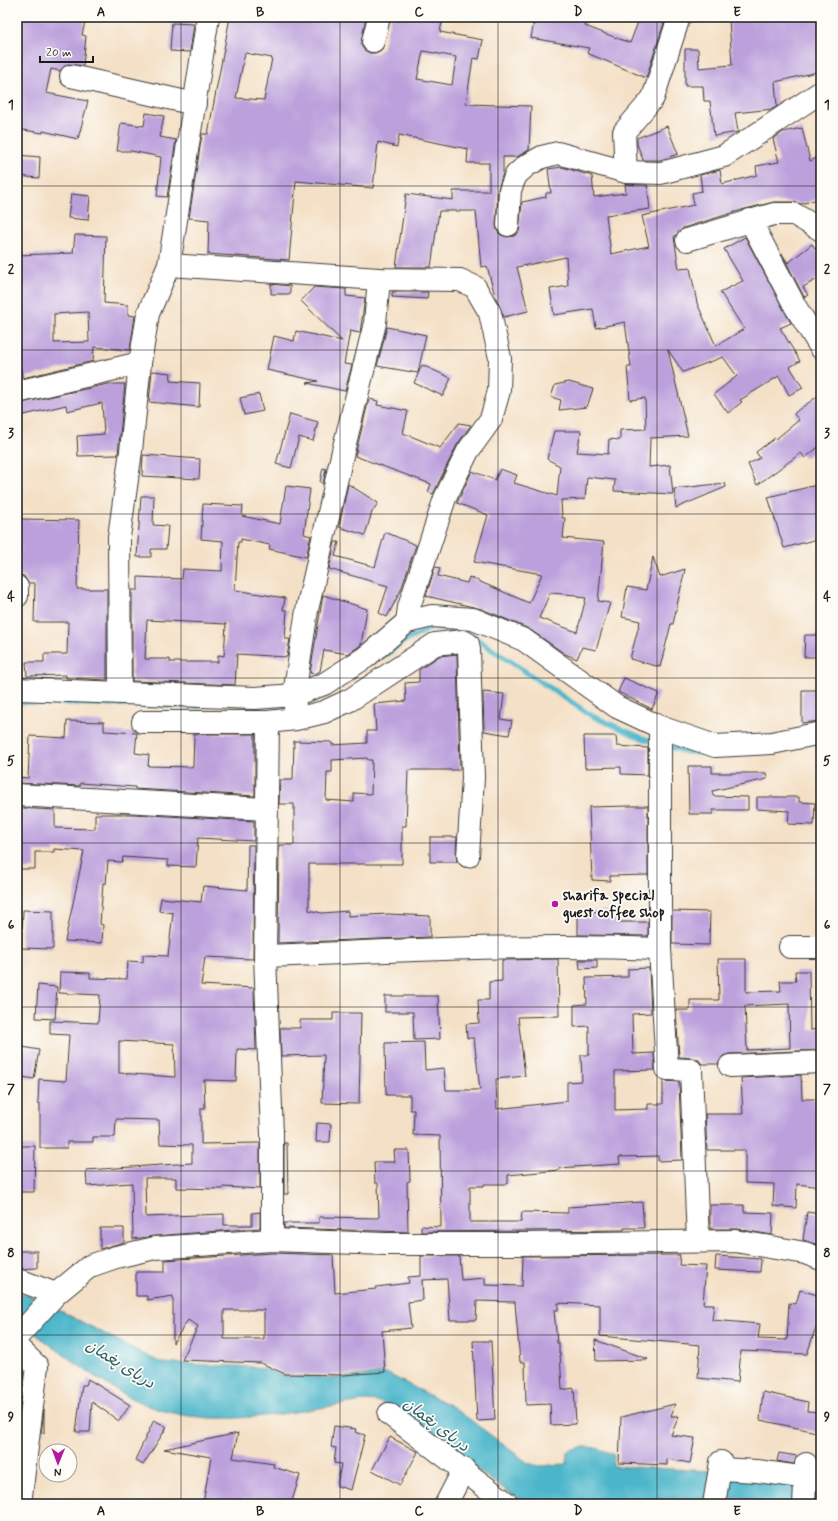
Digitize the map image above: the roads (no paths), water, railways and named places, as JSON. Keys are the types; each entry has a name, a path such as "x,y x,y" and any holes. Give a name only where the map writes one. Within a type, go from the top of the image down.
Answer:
{"street":[{"path":"120,693 119,537 131,451 140,363 148,314 169,265 208,17"},
{"path":"373,41 379,17"},
{"path":"626,172 624,132 653,98 679,17"},
{"path":"71,76 195,104"},
{"path":"508,225 510,190 516,175 526,166 542,156 558,153 626,172 661,173 724,156 821,92"},
{"path":"687,240 774,214 794,214 821,230"},
{"path":"750,220 795,306 821,348"},
{"path":"169,265 379,279 460,280 476,287 490,313 500,358 499,391 491,419 468,452 445,498 409,606 407,622"},
{"path":"296,719 294,694 307,610 343,451 375,323 379,279"},
{"path":"17,392 140,363"},
{"path":"17,587 17,596"},
{"path":"17,690 255,698 294,694 324,684 354,665 366,657 407,622 432,616 473,619 524,640 617,707 660,727 715,746 772,743 821,733"},
{"path":"143,722 268,722 296,719 324,712 350,700 435,644 463,641 468,644 474,778 468,856"},
{"path":"268,722 265,956 272,1134 272,1240"},
{"path":"660,727 660,949 667,1069 691,1070 698,1241"},
{"path":"17,795 266,808"},
{"path":"265,956 455,949 599,946 660,949"},
{"path":"790,947 821,947"},
{"path":"730,1066 821,1062"},
{"path":"20,1504 37,1366 19,1338 53,1296 90,1266 116,1257 155,1248 272,1240 386,1244 735,1241 805,1253 821,1259"},
{"path":"17,1281 24,1282 53,1296"},
{"path":"389,1414 464,1469 508,1504"},
{"path":"714,1504 721,1466 757,1471 811,1474 804,1504"},
{"path":"446,1504 464,1469"}],"water":[{"name":"دریای پغمان","path":"17,1294 31,1296 161,1363 257,1367 286,1376 338,1378 386,1373 453,1407 528,1463 539,1466 567,1464 568,1451 591,1447 614,1455 613,1466 731,1472 821,1482 821,1504 763,1504 759,1501 742,1498 656,1499 532,1504 510,1493 380,1402 364,1401 246,1418 187,1416 159,1409 131,1398 101,1381 17,1321"}],"waterway":[{"path":"385,655 403,642 432,627 457,633"},
{"path":"472,636 592,716 642,738 655,742"},
{"path":"308,699 316,699 326,694"},
{"path":"17,702 200,706"},
{"path":"664,745 686,752 708,753"}],"place":[{"name":"sharifa special guest coffee shop","path":"555,904"}]}
